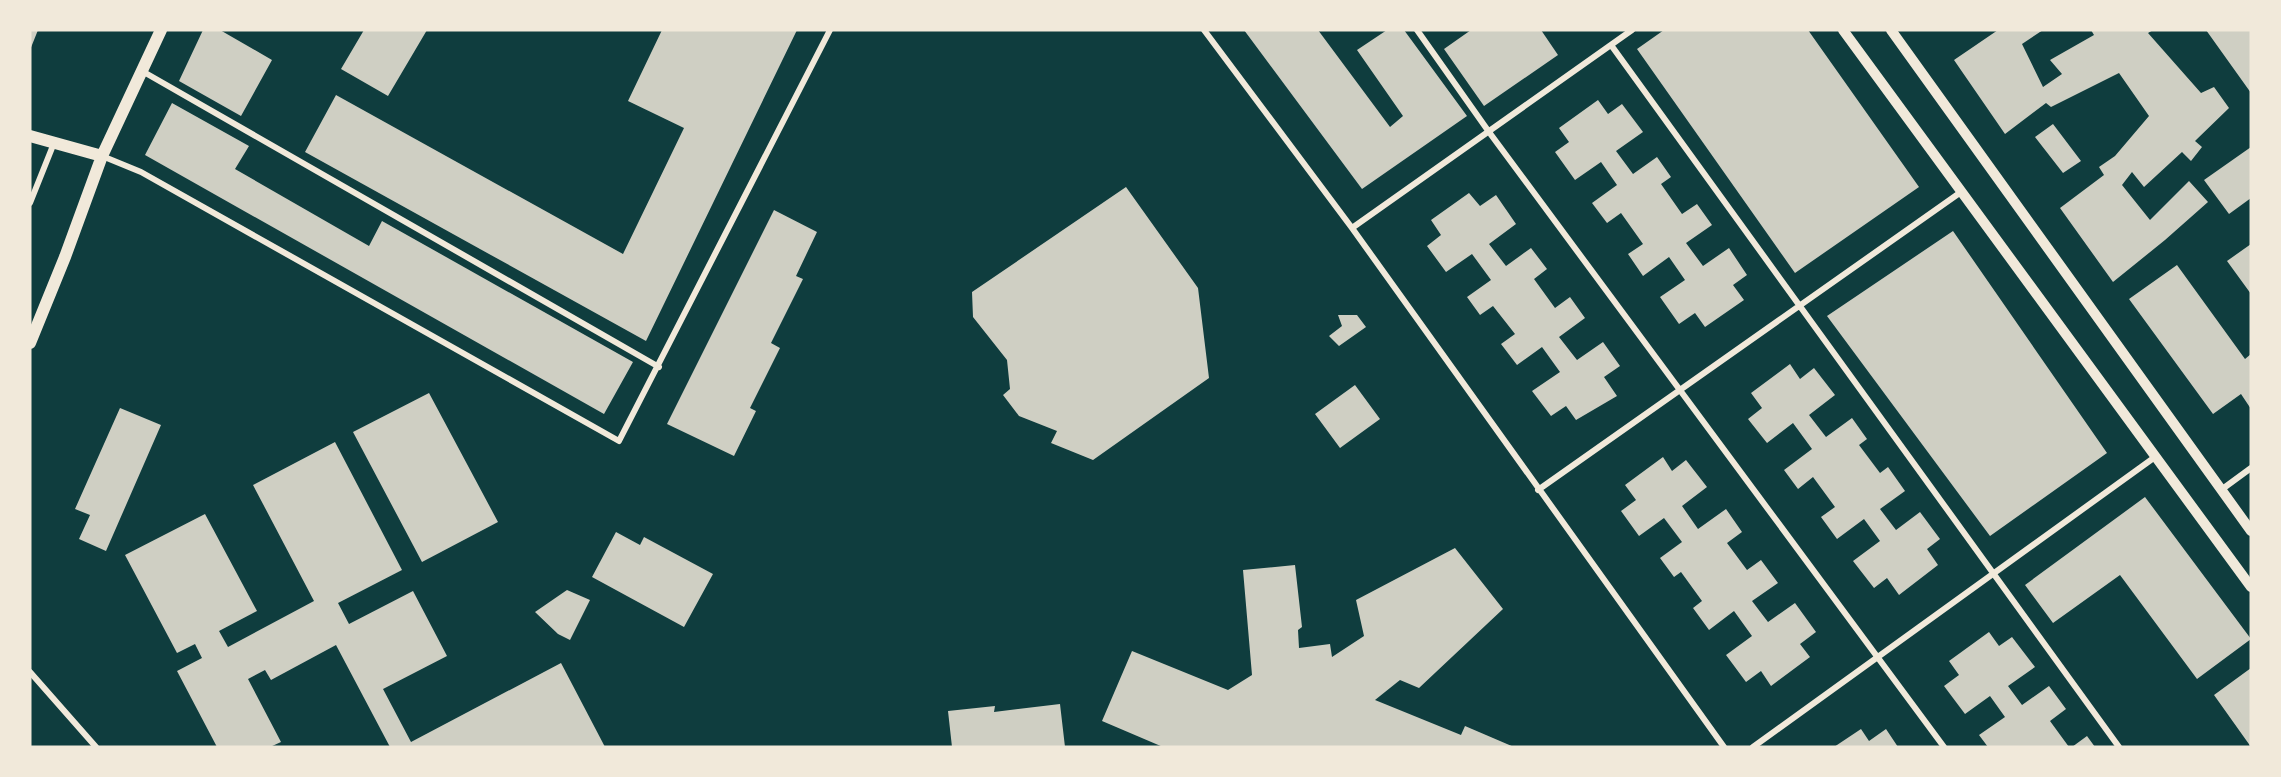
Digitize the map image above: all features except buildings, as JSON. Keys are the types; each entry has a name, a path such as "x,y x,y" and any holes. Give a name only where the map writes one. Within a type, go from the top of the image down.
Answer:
{"main road":[{"path":"30,343 33,329 65,257 102,156 161,30"},
{"path":"30,136 102,156"}],"street":[{"path":"102,156 141,172 619,441 830,30"},
{"path":"1204,30 1352,228 1724,747"},
{"path":"1417,30 1489,132 1944,747"},
{"path":"1352,228 1632,30"},
{"path":"1843,30 2251,587"},
{"path":"1891,30 2251,531"},
{"path":"1611,45 2119,747"},
{"path":"142,71 659,367"},
{"path":"30,203 55,143"},
{"path":"1539,490 1961,192"},
{"path":"1753,747 2155,457"},
{"path":"2221,490 2251,468"},
{"path":"30,672 96,747"}]}
